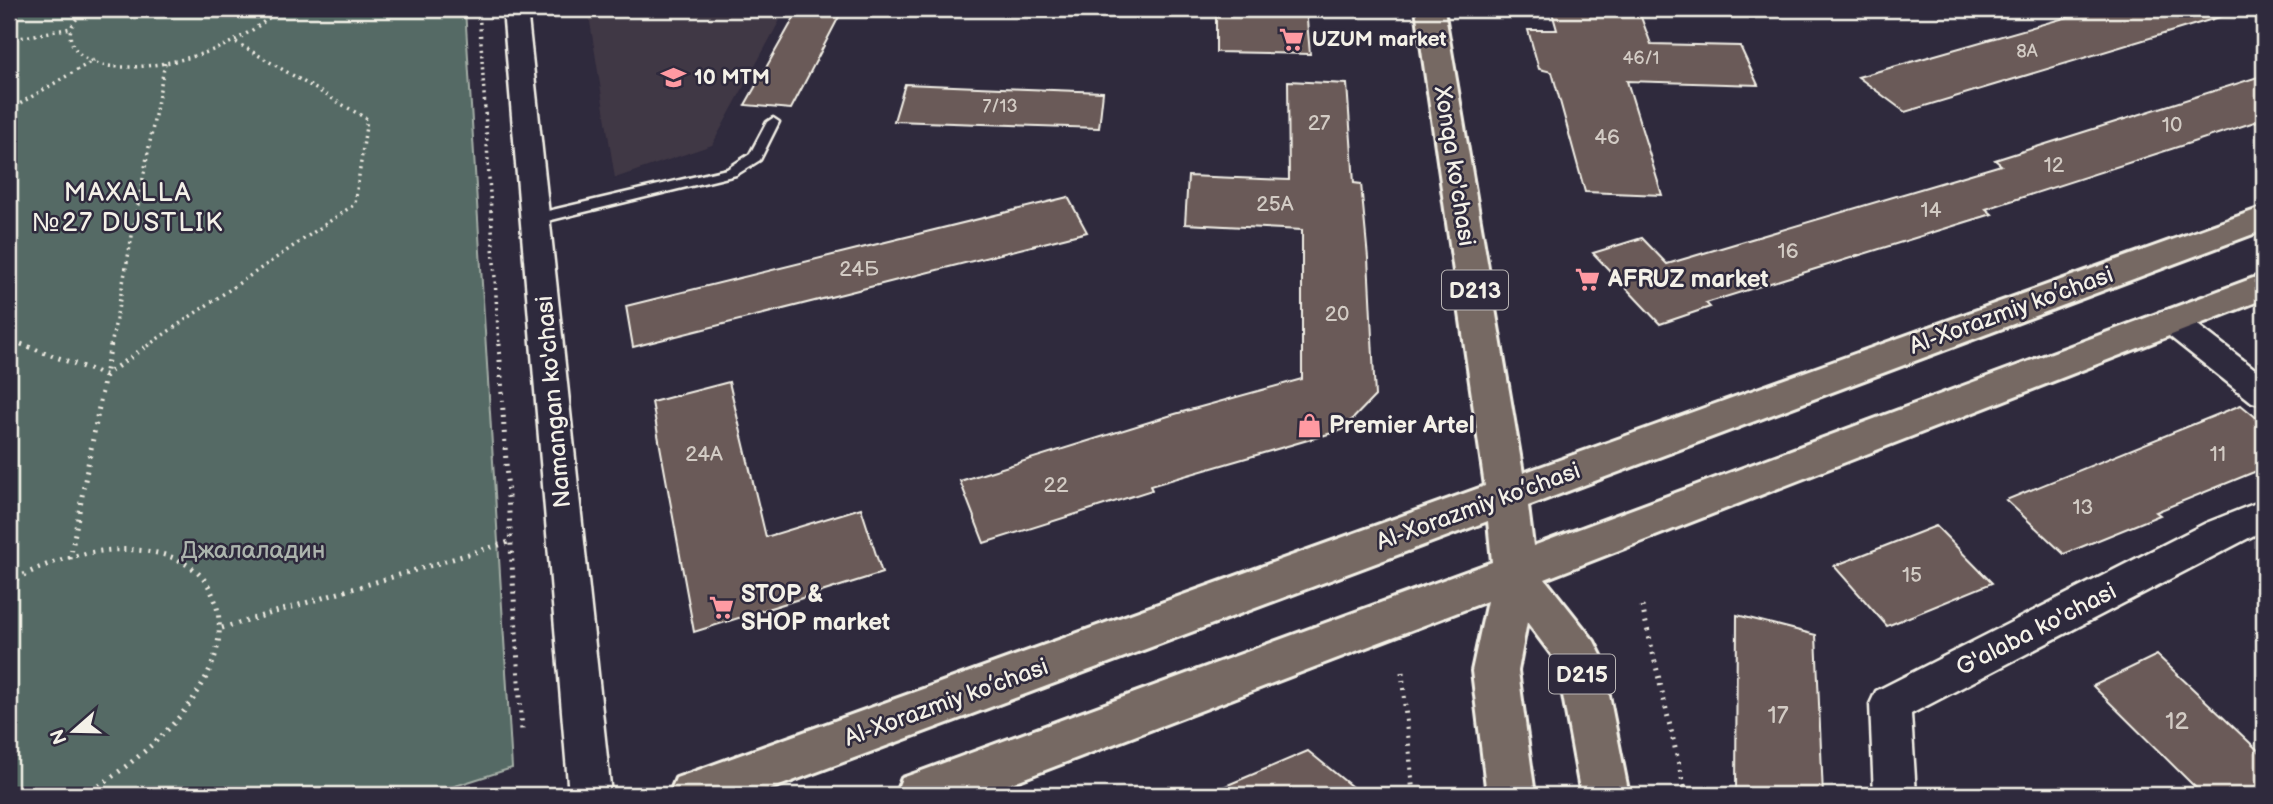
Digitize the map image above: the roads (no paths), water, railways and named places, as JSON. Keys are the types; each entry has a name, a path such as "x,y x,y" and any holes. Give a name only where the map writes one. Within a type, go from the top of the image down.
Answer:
{"main road":[{"name":"Xonqa ko'chasi","path":"1430,9 1507,496 1514,572 1494,671 1511,795"},
{"name":"Al-Xorazmiy ko’chasi","path":"693,795 2264,218"},
{"path":"919,795 2264,286"},
{"name":"D215","path":"1514,572 1578,655 1605,795"}],"street":[{"name":"Namangan ko'chasi","path":"515,9 590,795"},
{"path":"2169,320 2264,393"},
{"name":"G'alaba ko'chasi","path":"1895,795 1890,704 2207,540 2264,514"}],"lane":[{"path":"535,219 731,172 755,157 773,122"}],"place":[{"name":"UZUM market","path":"1292,39"},
{"name":"10 MTM","path":"674,77"},
{"name":"AFRUZ market","path":"1588,279"},
{"name":"Premier Artel","path":"1309,425"},
{"name":"STOP & SHOP market","path":"721,608"}],"district":[{"name":"MAXALLA №27 DUSTLIK","path":"128,207"}],"park label":[{"name":"Джалаладин","path":"253,550"}]}
